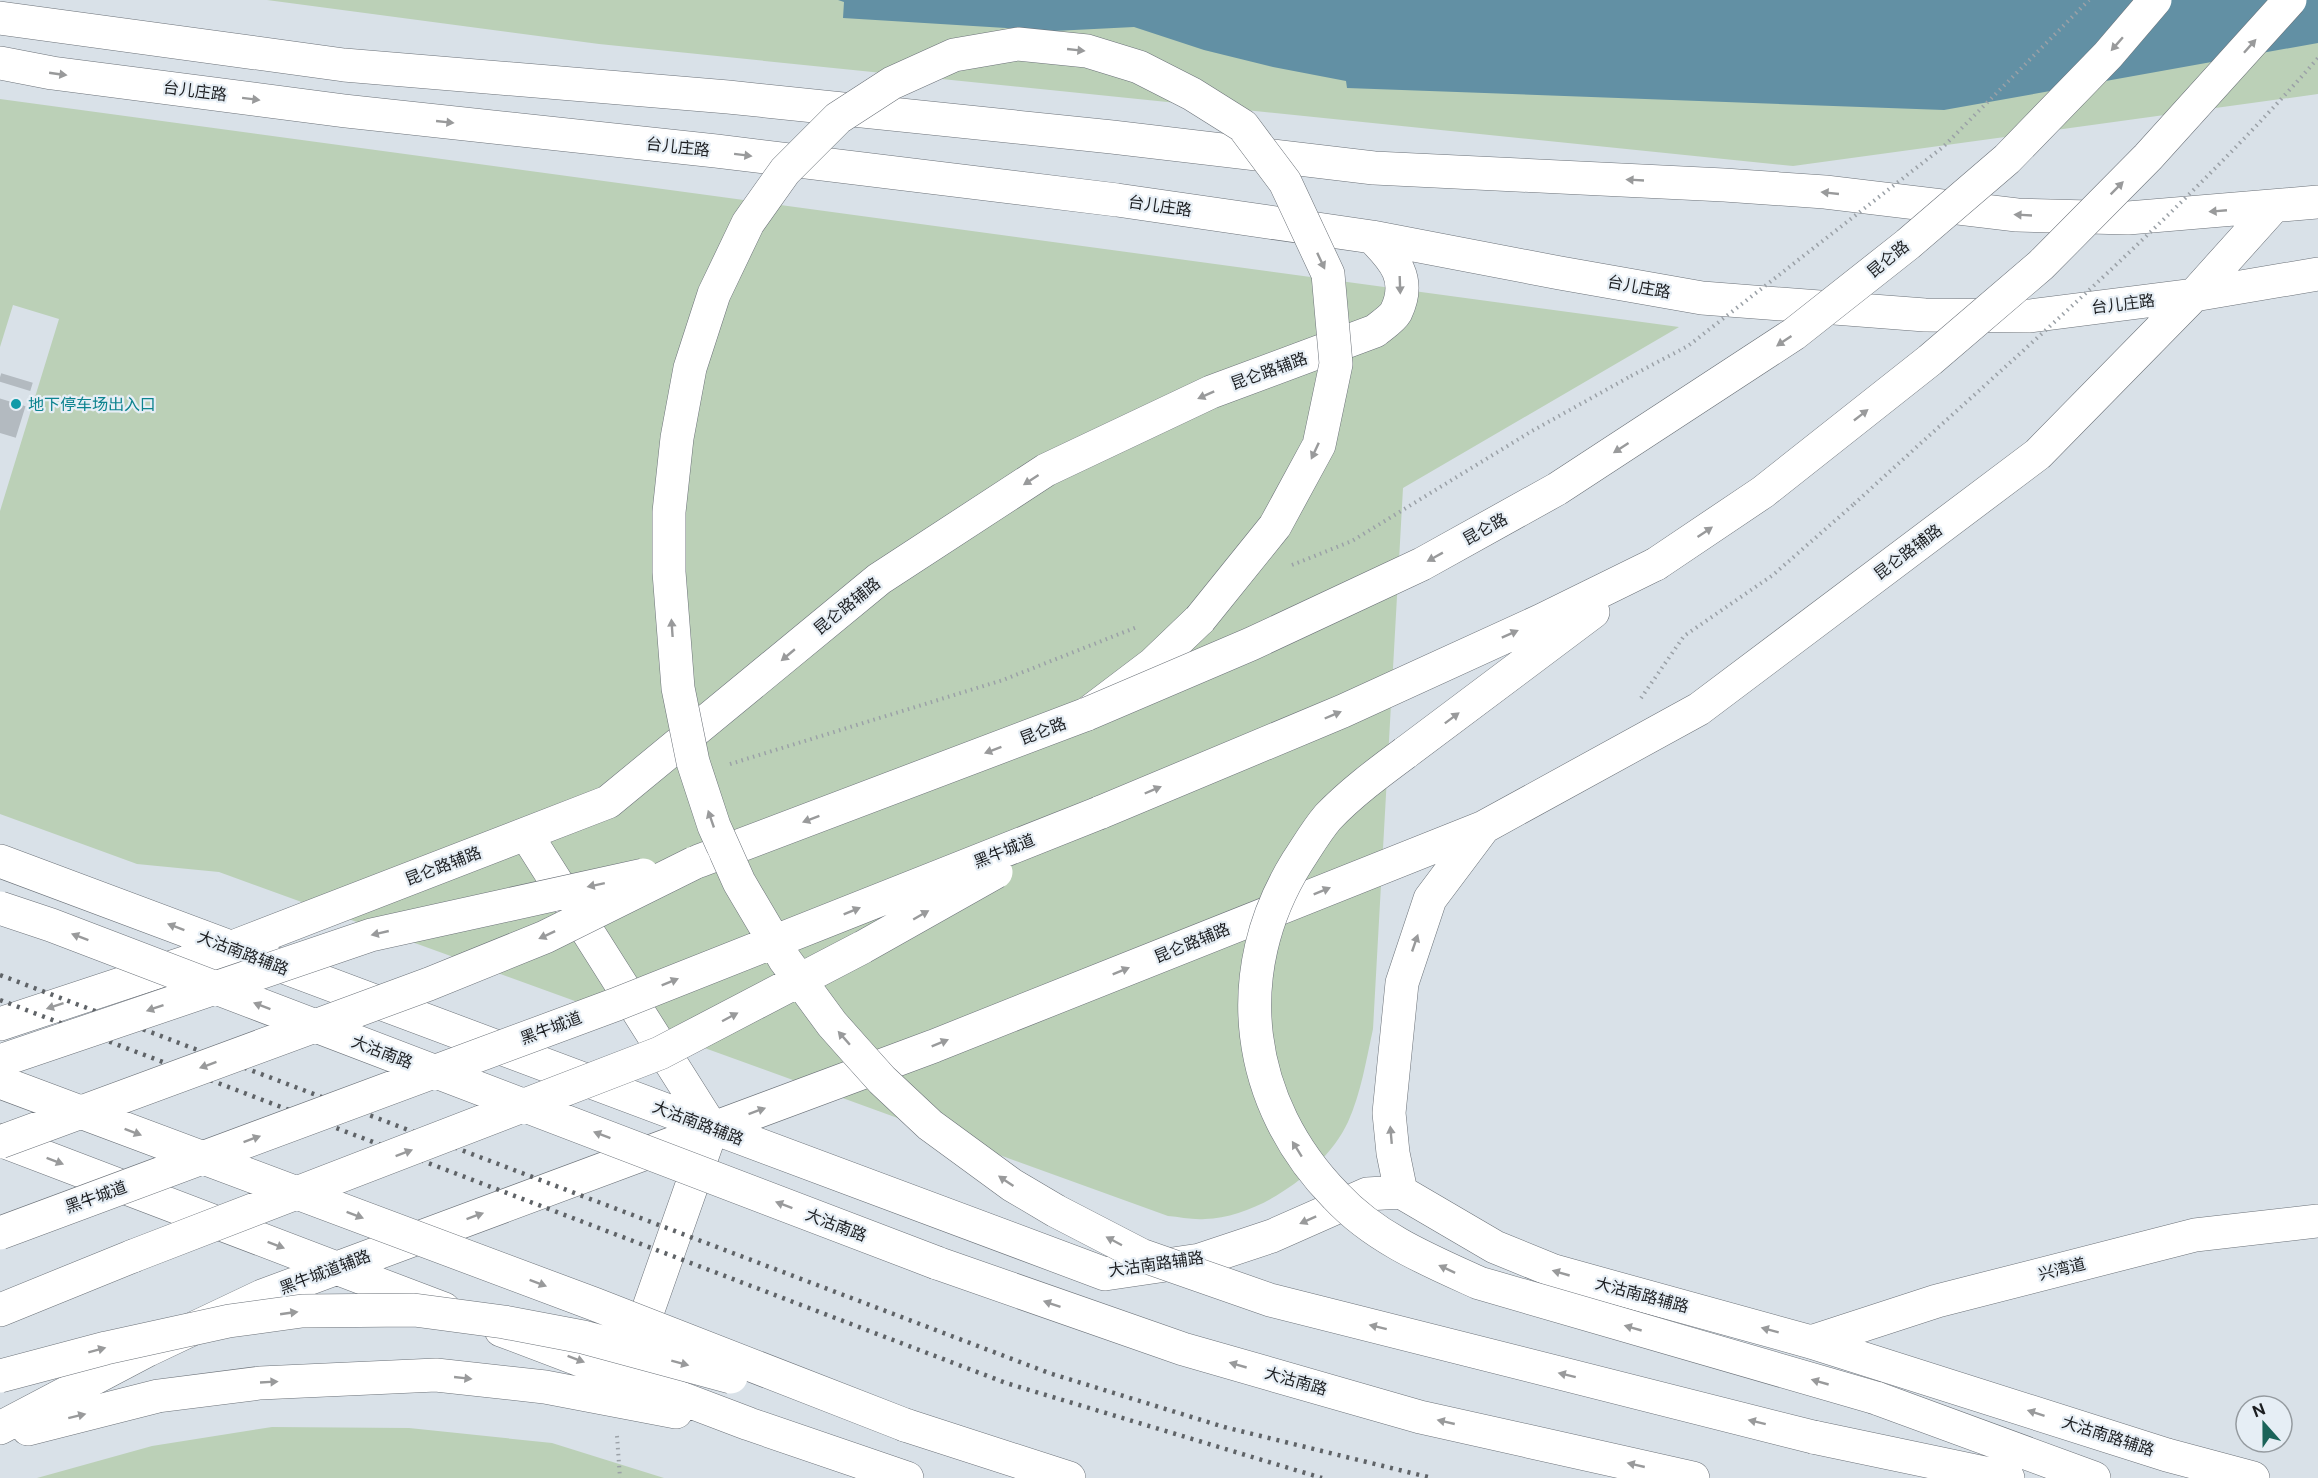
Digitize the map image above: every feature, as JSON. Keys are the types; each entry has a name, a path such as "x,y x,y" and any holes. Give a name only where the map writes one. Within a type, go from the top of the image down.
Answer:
{"main road":[{"name":"昆仑路","path":"694,863 1087,714 1251,644 1422,564 1557,489 1794,334 1908,244 2007,159 2108,56 2155,0"},
{"path":"2094,1478 1876,1398 1468,1279 1393,1242 1336,1197 1304,1160 1274,1107 1258,1045 1254,1007 1257,971 1262,938 1276,900 1309,844 1327,819 1348,797 1656,564 1764,492 1930,360 2041,265 2148,157 2290,0"},
{"path":"0,18 344,65 728,97 1112,137 1374,168 1825,192 2017,215 2128,218 2318,202"},
{"path":"1087,714 1153,664 1200,619 1275,526 1318,445 1336,364 1328,274 1285,182 1243,126 1192,94 1138,67 1087,51 1018,44 954,55 892,83 838,118 784,171 748,223 714,294 690,368 677,438 669,512 669,582 678,688 693,762 714,826 739,882 785,960 832,1024 882,1080 930,1125 1012,1185 1056,1211 1141,1255 1270,1300 1813,1437 2008,1478"},
{"name":"台儿庄路","path":"0,63 52,73 345,111 705,150 1105,198 1372,237 1702,298 1925,315 2030,316 2194,295 2318,274"},
{"name":"昆仑路辅路","path":"663,1146 934,1046 1485,827 1699,709 2038,454 2194,295 2274,206"},
{"name":"昆仑路辅路","path":"230,948 608,802 879,579 1046,470 1211,392 1375,332 1395,314 1402,292 1400,269 1372,237"},
{"path":"0,1310 133,1256 660,1053 863,947 1099,813 1343,711 1540,621 1656,564"},
{"name":"黑牛城道","path":"0,1233 617,1004 1099,813"},
{"name":"昆仑路辅路","path":"1401,1192 1393,1153 1389,1113 1402,983 1430,899 1485,827"},
{"path":"526,834 712,1128 620,1390"},
{"name":"大沽南路辅路","path":"0,861 1105,1274 1200,1260 1272,1236 1367,1194 1401,1192 1485,1242 1554,1271 1811,1342 2163,1466 2253,1478"},
{"path":"0,1061 371,935 694,863"},
{"path":"0,1141 429,984 545,937 694,863"},
{"name":"大沽南路","path":"0,908 937,1263 1183,1349 1420,1417 1693,1478"},
{"path":"0,1024 230,948"},
{"path":"0,1082 605,1308 905,1425"},
{"path":"0,1141 335,1268 620,1390 749,1424 907,1478"},
{"name":"黑牛城道辅路","path":"0,1428 159,1345 262,1296 663,1146"},
{"name":"兴湾道","path":"1811,1342 1937,1301 2195,1235 2318,1221"},
{"path":"0,1376 106,1348 229,1321 302,1311 414,1310 504,1322 583,1337 905,1425 1069,1478"},
{"path":"0,1436 158,1396 260,1383 436,1375 545,1387 620,1390"}],"path":[{"path":"1287,567 1352,541 1532,431 1688,346 1943,147 2089,0"},
{"path":"1639,701 1684,636 1773,575 1854,504 2105,274 2264,119 2318,58"},
{"path":"721,767 1003,680 1145,624"}],"green space":[{"path":"267,0 2318,0 2318,94 1793,166 599,44"},
{"path":"0,99 1679,327 1403,488 1373,1029 1363,1077 1348,1122 1324,1158 1288,1188 1247,1210 1205,1219 1168,1216 219,872 137,864 0,814 0,511 59,319 13,305 0,347"},
{"path":"272,1427 409,1428 552,1443 664,1478 37,1478 152,1446"}],"water":[{"path":"838,0 2318,0 2318,43 1944,110 1347,88 1346,81 1273,67 1204,50 1134,27 1054,31 843,18 844,2"}],"tunnel":[{"path":"0,433 17,378"}],"railway":[{"path":"0,975 1049,1373 1224,1427 1432,1478"},
{"path":"0,1000 1006,1383 1322,1478"}],"place":[{"name":"地下停车场出入口","path":"16,404"}]}
